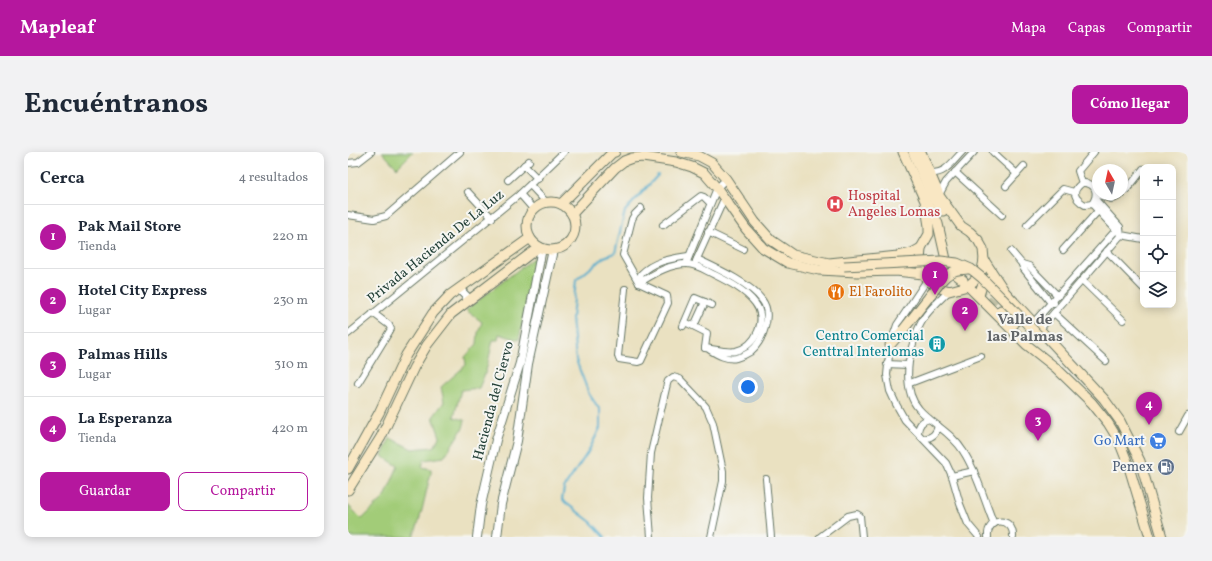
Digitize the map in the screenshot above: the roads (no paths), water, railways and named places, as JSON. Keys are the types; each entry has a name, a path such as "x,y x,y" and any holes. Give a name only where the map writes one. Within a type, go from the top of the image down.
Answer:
{"main road":[{"path":"561,204 612,153 615,152"},
{"path":"681,152 699,156 712,163 726,179 755,222 771,240 793,255 844,266 940,261 957,263 971,269 1056,345 1104,399 1120,421 1140,461 1162,537"},
{"path":"903,152 925,201 934,214 938,224 947,264 950,270 966,283 1027,345 1056,368 1076,387 1092,403 1108,423 1119,441 1128,464 1150,537"},
{"path":"572,214 615,168 624,161 632,158 649,158 676,162 704,173 746,229 763,248 788,263 819,270 857,272 896,271 925,277 938,287 949,291 976,279 982,270 984,260 983,249 978,240 970,232 946,216 932,197 913,152"},
{"path":"921,152 939,195 960,226"},
{"path":"925,201 929,234 921,248 920,262 925,277"},
{"path":"554,202 561,204 572,214 575,223 575,231 572,238 562,248 553,250 540,248 530,238 527,223 530,216 540,205 554,202"},
{"path":"348,468 379,413 406,355 433,313 450,295 530,238"},
{"path":"348,490 381,437 414,367 427,345 451,314 469,299 540,248"},
{"path":"829,263 898,256 912,253 921,248"},
{"path":"896,271 901,265 898,256"},
{"path":"984,260 1005,292 1038,330"},
{"path":"890,345 951,272 971,269"},
{"path":"979,296 981,286 987,280 996,278"},
{"path":"1002,310 1022,332 1027,345"},
{"path":"1076,387 1085,379"}],"street":[{"path":"348,163 358,162 371,152"},
{"path":"348,215 374,219 386,216 460,152"},
{"name":"Privada Hacienda De La Luz","path":"348,334 492,218 538,178 564,152"},
{"path":"930,173 942,172 962,152"},
{"path":"939,195 946,182 974,152"},
{"path":"993,152 1017,174"},
{"path":"1082,183 1078,171 1094,152"},
{"path":"508,180 526,163 538,178"},
{"path":"1006,186 1024,166"},
{"path":"955,172 1002,215"},
{"path":"1128,187 1140,174"},
{"path":"686,264 716,188 726,179"},
{"path":"1092,185 1082,183 1074,192 1078,201 1084,205 1092,200"},
{"path":"530,185 547,203"},
{"path":"1027,225 1063,190 1074,192"},
{"path":"468,192 492,218"},
{"name":"Privada Hacienda De La Luz","path":"520,194 534,210"},
{"path":"663,225 701,196 710,203"},
{"path":"696,262 708,232 724,199"},
{"path":"1094,200 1098,211 1118,233 1140,238"},
{"path":"1038,330 1107,251 1118,233 1120,227 1095,200"},
{"path":"625,289 618,356 619,359 638,362 641,361 668,302 667,296 639,283 624,257 623,253 632,219 641,208"},
{"path":"1063,250 1098,211"},
{"path":"708,232 743,249"},
{"path":"1038,330 1052,303 1118,233"},
{"name":"Hacienda del Ciervo","path":"477,537 480,505 496,440 520,363 540,248"},
{"name":"Hacienda del Ciervo","path":"497,537 500,504 517,440 528,364 553,250"},
{"path":"1011,251 1052,303 1060,305"},
{"path":"1107,251 1140,285"},
{"path":"639,283 641,274 653,264 665,260 688,256"},
{"path":"639,283 656,272 672,266 696,262 747,294 756,304 760,313 761,324 753,340 744,348 734,351 705,348 708,333 694,326 684,324 694,300 697,298 712,306"},
{"path":"1022,264 1029,266 1058,296"},
{"path":"925,277 916,298 897,325 890,345 887,364 887,375 890,391 906,420 946,463 952,476 960,504 968,524 979,537"},
{"path":"1082,280 1124,320"},
{"path":"459,289 469,299"},
{"path":"949,291 933,306 925,316 917,331 912,345 908,365 911,395 918,408 947,433 963,450 974,471 994,524"},
{"path":"916,298 926,298 933,306"},
{"path":"694,326 705,302"},
{"path":"1054,312 1106,361"},
{"path":"358,383 391,329 389,325 373,313"},
{"path":"910,383 981,356"},
{"path":"887,364 908,365"},
{"path":"651,537 648,498 651,452 667,384 670,378 680,379 706,407 713,423 723,472 723,481 711,537"},
{"path":"506,410 521,414"},
{"path":"1179,432 1188,416"},
{"path":"918,432 919,426 924,421 929,419"},
{"path":"924,439 932,437 938,426"},
{"path":"952,476 974,471"},
{"path":"766,479 771,537"},
{"path":"820,537 848,516 853,514 858,514 860,516 862,537"},
{"path":"988,537 988,530 998,522 1006,523 1012,529 1013,537"}],"waterway":[{"path":"605,537 591,522 562,500 564,488 588,452 600,428 600,410 589,394 576,360 572,318 576,280 604,257 615,253 625,211 658,175"}],"tunnel":[{"path":"977,291 1001,310"}],"place":[{"name":"Hospital Angeles Lomas","path":"835,204"},
{"name":"El Farolito","path":"836,292"},
{"name":"Pak Mail Store","path":"935,295"},
{"name":"Hotel City Express","path":"965,331"},
{"name":"Centro Comercial Centtral Interlomas","path":"937,344"},
{"name":"La Esperanza","path":"1149,425"},
{"name":"Palmas Hills","path":"1038,441"},
{"name":"Go Mart","path":"1158,441"},
{"name":"Pemex","path":"1166,467"}],"district":[{"name":"Valle de las Palmas","path":"1025,328"}]}
